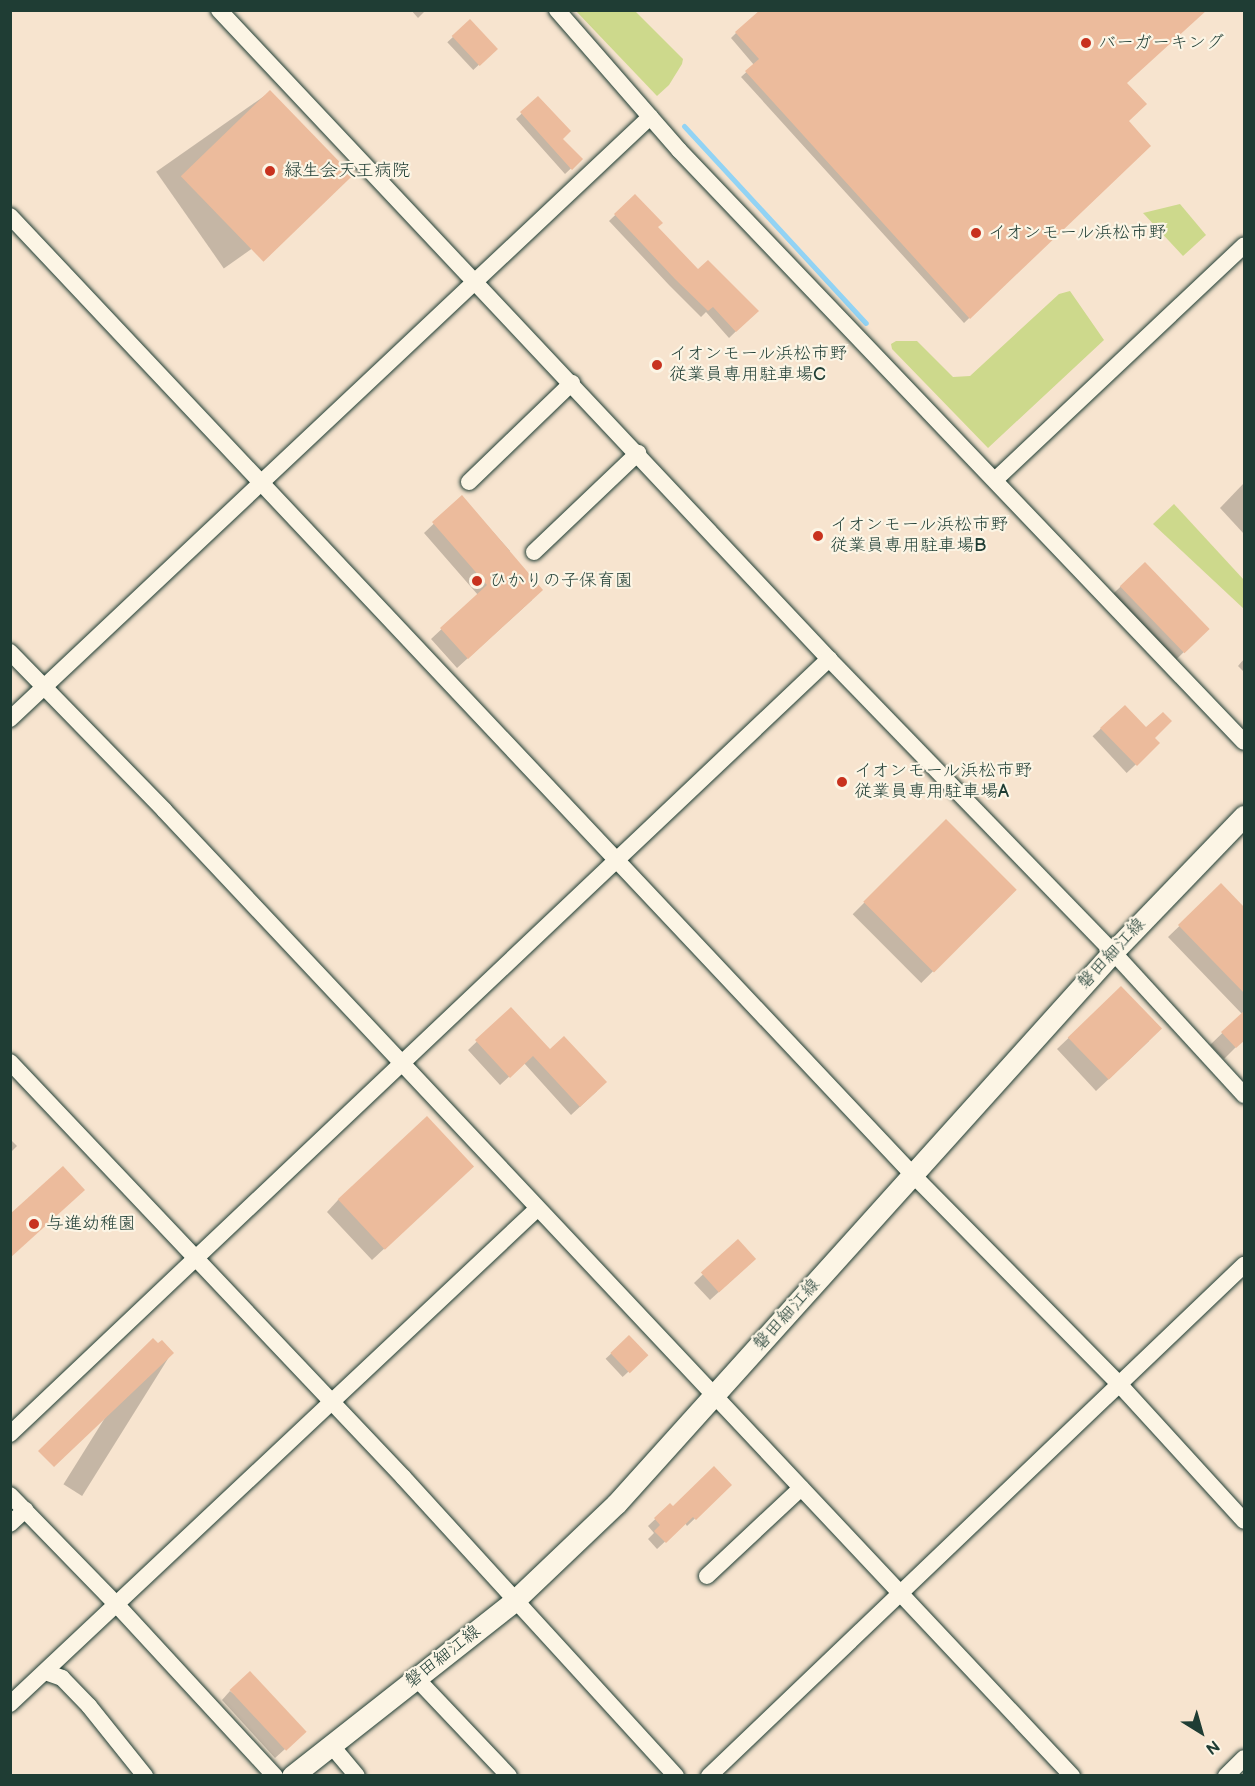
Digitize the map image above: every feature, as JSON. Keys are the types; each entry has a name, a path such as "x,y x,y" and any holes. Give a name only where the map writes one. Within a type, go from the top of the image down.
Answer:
{"main road":[{"name":"磐田細江線","path":"292,1776 514,1601 616,1504 914,1176 1113,952 1245,816"}],"street":[{"path":"219,10 638,453 829,659 1113,952 1245,1095"},
{"path":"557,10 650,117 1245,742"},
{"path":"10,719 650,117"},
{"path":"10,216 914,1176 1120,1385 1245,1521"},
{"path":"995,480 1245,245"},
{"path":"469,482 572,383"},
{"path":"534,552 638,453"},
{"path":"10,652 164,810 1072,1776"},
{"path":"10,1434 616,858 829,659"},
{"path":"10,1062 410,1485 676,1776"},
{"path":"10,1704 537,1209"},
{"path":"709,1776 1245,1265"},
{"path":"707,1576 801,1488"},
{"path":"10,1495 117,1605 275,1776"},
{"path":"10,1524 25,1510"},
{"path":"45,1672 62,1678 89,1706 145,1776"},
{"path":"416,1678 508,1776"},
{"path":"331,1745 357,1776"},
{"path":"1226,1776 1245,1758"}],"green space":[{"path":"576,11 635,11 683,59 669,85 657,96"},
{"path":"1180,204 1206,235 1183,256 1143,213"},
{"path":"1070,291 1104,340 988,448 892,349 891,344 896,341 917,341 953,377 970,376 1059,294"},
{"path":"1174,504 1244,580 1244,609 1153,524"}],"building":[{"name":"イオンモール浜松市野","path":"760,10 1207,10 1127,83 1147,104 1129,121 1151,146 970,319 745,71 759,59 735,32"},
{"path":"470,19 498,49 480,66 452,36"},
{"path":"270,90 353,176 263,262 181,176"},
{"path":"538,96 571,131 563,139 583,159 572,170 520,112"},
{"path":"635,194 663,223 658,227 698,269 708,260 759,311 736,332 713,307 708,311 614,214"},
{"path":"462,495 543,590 468,659 440,628 487,585 432,522"},
{"path":"1145,562 1210,629 1184,653 1120,586"},
{"path":"1125,705 1146,727 1163,712 1172,721 1155,738 1160,743 1137,766 1100,728"},
{"path":"946,819 1017,890 934,972 863,902"},
{"path":"1221,883 1245,908 1245,994 1178,925"},
{"path":"1121,986 1162,1028 1109,1080 1068,1037"},
{"path":"511,1007 550,1049 564,1036 607,1082 580,1107 533,1056 510,1078 475,1040"},
{"path":"1245,1010 1245,1040 1236,1048 1221,1032"},
{"path":"427,1116 474,1166 385,1250 338,1199"},
{"path":"63,1166 85,1190 10,1258 10,1214"},
{"path":"738,1239 756,1259 719,1293 701,1272"},
{"path":"629,1335 648,1355 630,1373 610,1353"},
{"path":"153,1338 158,1343 162,1340 174,1353 54,1467 38,1451"},
{"path":"714,1466 732,1485 696,1520 693,1517 666,1543 654,1531 660,1525 654,1518 670,1503 673,1506"},
{"path":"250,1671 307,1732 286,1751 230,1690"}],"waterway":[{"path":"684,126 866,323"}],"place":[{"name":"バーガーキング","path":"1086,43"},
{"name":"緑生会天王病院","path":"270,171"},
{"name":"イオンモール浜松市野","path":"976,233"},
{"name":"イオンモール浜松市野 従業員専用駐車場C","path":"657,365"},
{"name":"イオンモール浜松市野 従業員専用駐車場B","path":"818,536"},
{"name":"ひかりの子保育園","path":"477,581"},
{"name":"イオンモール浜松市野 従業員専用駐車場A","path":"842,782"},
{"name":"与進幼稚園","path":"34,1224"}]}
